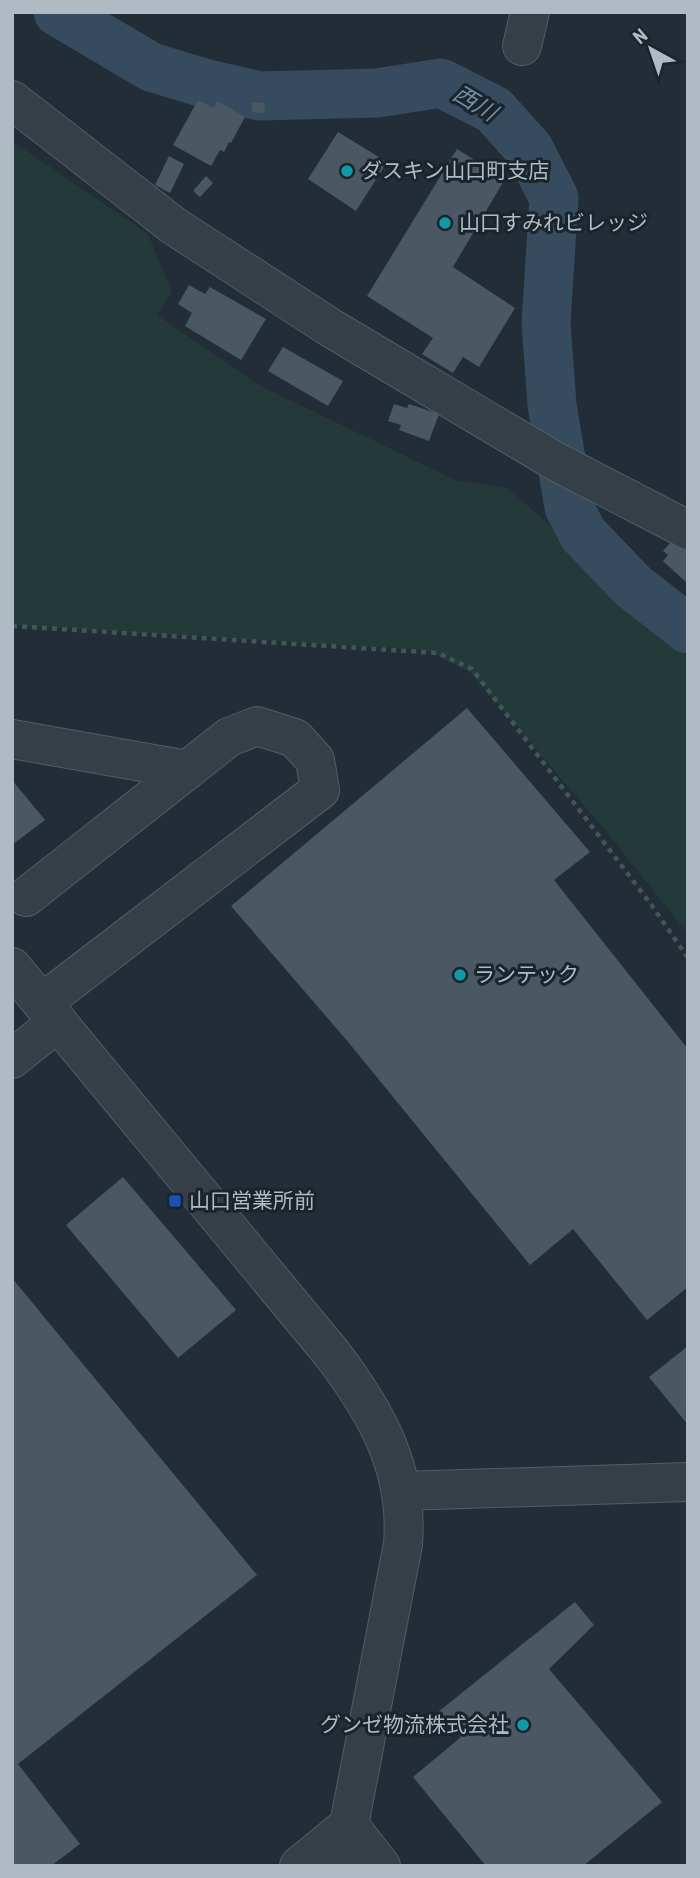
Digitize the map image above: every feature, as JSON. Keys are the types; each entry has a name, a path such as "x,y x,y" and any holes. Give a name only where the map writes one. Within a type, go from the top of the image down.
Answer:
{"street":[{"path":"12,100 174,226 331,328 570,468 688,530"},
{"path":"12,1059 50,1013 320,790 315,760 295,738 257,726 229,737 26,897"},
{"path":"12,739 187,770"},
{"path":"12,967 356,1386 379,1422 392,1453 402,1491 405,1517 401,1556 349,1825 344,1866"},
{"path":"402,1491 688,1482"},
{"path":"299,1866 349,1825"},
{"path":"349,1825 381,1866"}],"path":[{"path":"12,626 438,653 472,668 650,903 688,958"}],"green space":[{"path":"12,141 148,234 172,292 157,315 259,385 455,480 507,488 575,547 611,592 688,657 688,934 605,830 471,673 426,650 12,625"}],"building":[{"path":"198,100 214,108 217,101 245,117 231,143 229,142 224,152 220,150 211,166 173,145"},
{"path":"252,102 265,103 264,113 252,112"},
{"name":"ダスキン山口町支店","path":"338,132 387,162 356,211 308,179"},
{"name":"山口すみれビレッジ","path":"457,149 505,179 453,267 515,308 479,367 463,357 453,373 422,354 433,338 367,296"},
{"path":"169,156 184,164 170,193 155,185"},
{"path":"206,176 213,183 200,197 193,191"},
{"path":"189,285 205,294 210,287 266,319 241,360 185,326 192,313 178,304"},
{"path":"283,347 343,381 328,406 268,371"},
{"path":"394,404 407,408 409,404 439,414 429,441 399,430 401,425 388,421"},
{"path":"679,533 688,541 688,584 663,561 668,555 663,551"},
{"name":"ランテック","path":"467,708 590,852 554,880 688,1049 688,1287 647,1320 573,1229 530,1265 349,1043 231,906"},
{"path":"12,780 45,820 12,845"},
{"path":"123,1177 236,1310 178,1358 66,1225"},
{"path":"12,1278 257,1575 18,1764 80,1844 51,1866 12,1866"},
{"path":"688,1346 688,1425 649,1377"},
{"name":"グンゼ物流株式会社","path":"575,1602 594,1625 549,1669 662,1802 583,1866 486,1866 413,1777 461,1737 438,1712"}],"waterway":[{"name":"西川","path":"58,12 151,67 260,96 377,93 441,83 494,110 529,149 554,198 546,323 552,405 569,507 583,534 633,586 688,629"}],"place":[{"name":"ダスキン山口町支店","path":"347,171"},
{"name":"山口すみれビレッジ","path":"445,223"},
{"name":"ランテック","path":"460,975"},
{"name":"山口営業所前","path":"175,1201"},
{"name":"グンゼ物流株式会社","path":"523,1725"}]}
